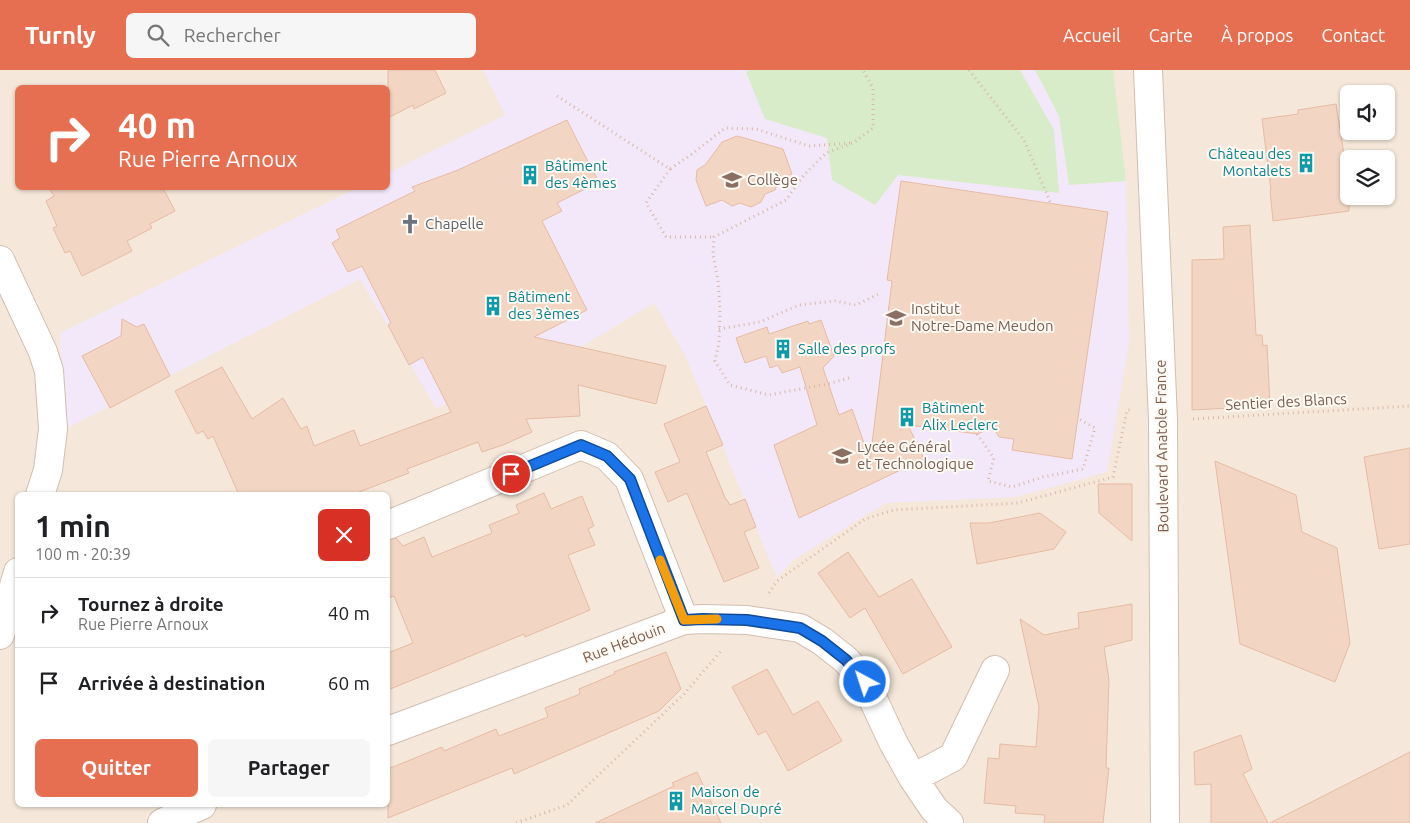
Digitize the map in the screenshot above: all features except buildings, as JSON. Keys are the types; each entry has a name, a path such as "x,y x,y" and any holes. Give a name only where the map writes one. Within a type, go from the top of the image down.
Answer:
{"street":[{"name":"Boulevard Anatole France","path":"1148,70 1163,420 1165,823"},
{"path":"0,260 43,352 48,370 54,429 48,470 41,492"},
{"path":"390,524 581,445 607,456 630,479 684,620"},
{"path":"0,635 15,582"},
{"name":"Rue Hédouin","path":"390,731 684,620 747,620 800,628 822,641 846,660 865,682 893,742 913,778 934,809 949,823"},
{"path":"913,778 952,757 995,670"},
{"path":"162,823 198,807"}],"path":[{"path":"853,142 808,146 756,129 725,128 670,169 646,203 666,237 714,237 786,200 804,175 826,154 853,142 873,128 873,88 863,70"},
{"path":"969,70 1024,140 1051,204"},
{"path":"557,96 670,169"},
{"path":"714,237 713,254 719,290 719,329 715,361 730,384 769,395 849,378"},
{"path":"719,329 760,322 799,304 835,301 856,305 879,294"},
{"name":"Sentier des Blancs","path":"1163,420 1410,406"},
{"path":"1112,477 1127,410"},
{"path":"977,434 994,458 988,481 1012,487 1043,477 1082,469 1095,428 1079,419"}],"shaded area":[{"path":"0,70 1410,70 1410,823 0,823"},
{"name":"Institut Notre-Dame Meudon","path":"483,70 1035,70 1059,116 1069,185 1126,181 1129,345 1107,472 1015,497 886,503 793,560 777,578 685,355 654,303 561,359 436,408 360,279 63,430 60,333 353,190 390,190 390,172 505,115"}],"green space":[{"path":"749,70 1020,70 1054,130 1059,193 898,175 875,205 832,180 827,138 765,119 746,72"},
{"path":"1035,70 1113,70 1126,181 1069,185 1059,116"}],"slow traffic":[{"path":"660,560 684,620 717,619"}],"place":[{"name":"Château des Montalets","path":"1306,163"},
{"name":"Bâtiment des 4èmes","path":"530,175"},
{"name":"Collège","path":"732,180"},
{"name":"Chapelle","path":"410,224"},
{"name":"Bâtiment des 3èmes","path":"493,306"},
{"name":"Institut Notre-Dame Meudon","path":"896,318"},
{"name":"Salle des profs","path":"783,349"},
{"name":"Bâtiment Alix Leclerc","path":"907,417"},
{"name":"Lycée Général et Technologique","path":"842,456"},
{"name":"Maison de Marcel Dupré","path":"676,801"}],"route":[{"path":"511,474 581,445 607,456 630,479 684,620 747,620 800,628 822,641 846,660 865,682"}]}
